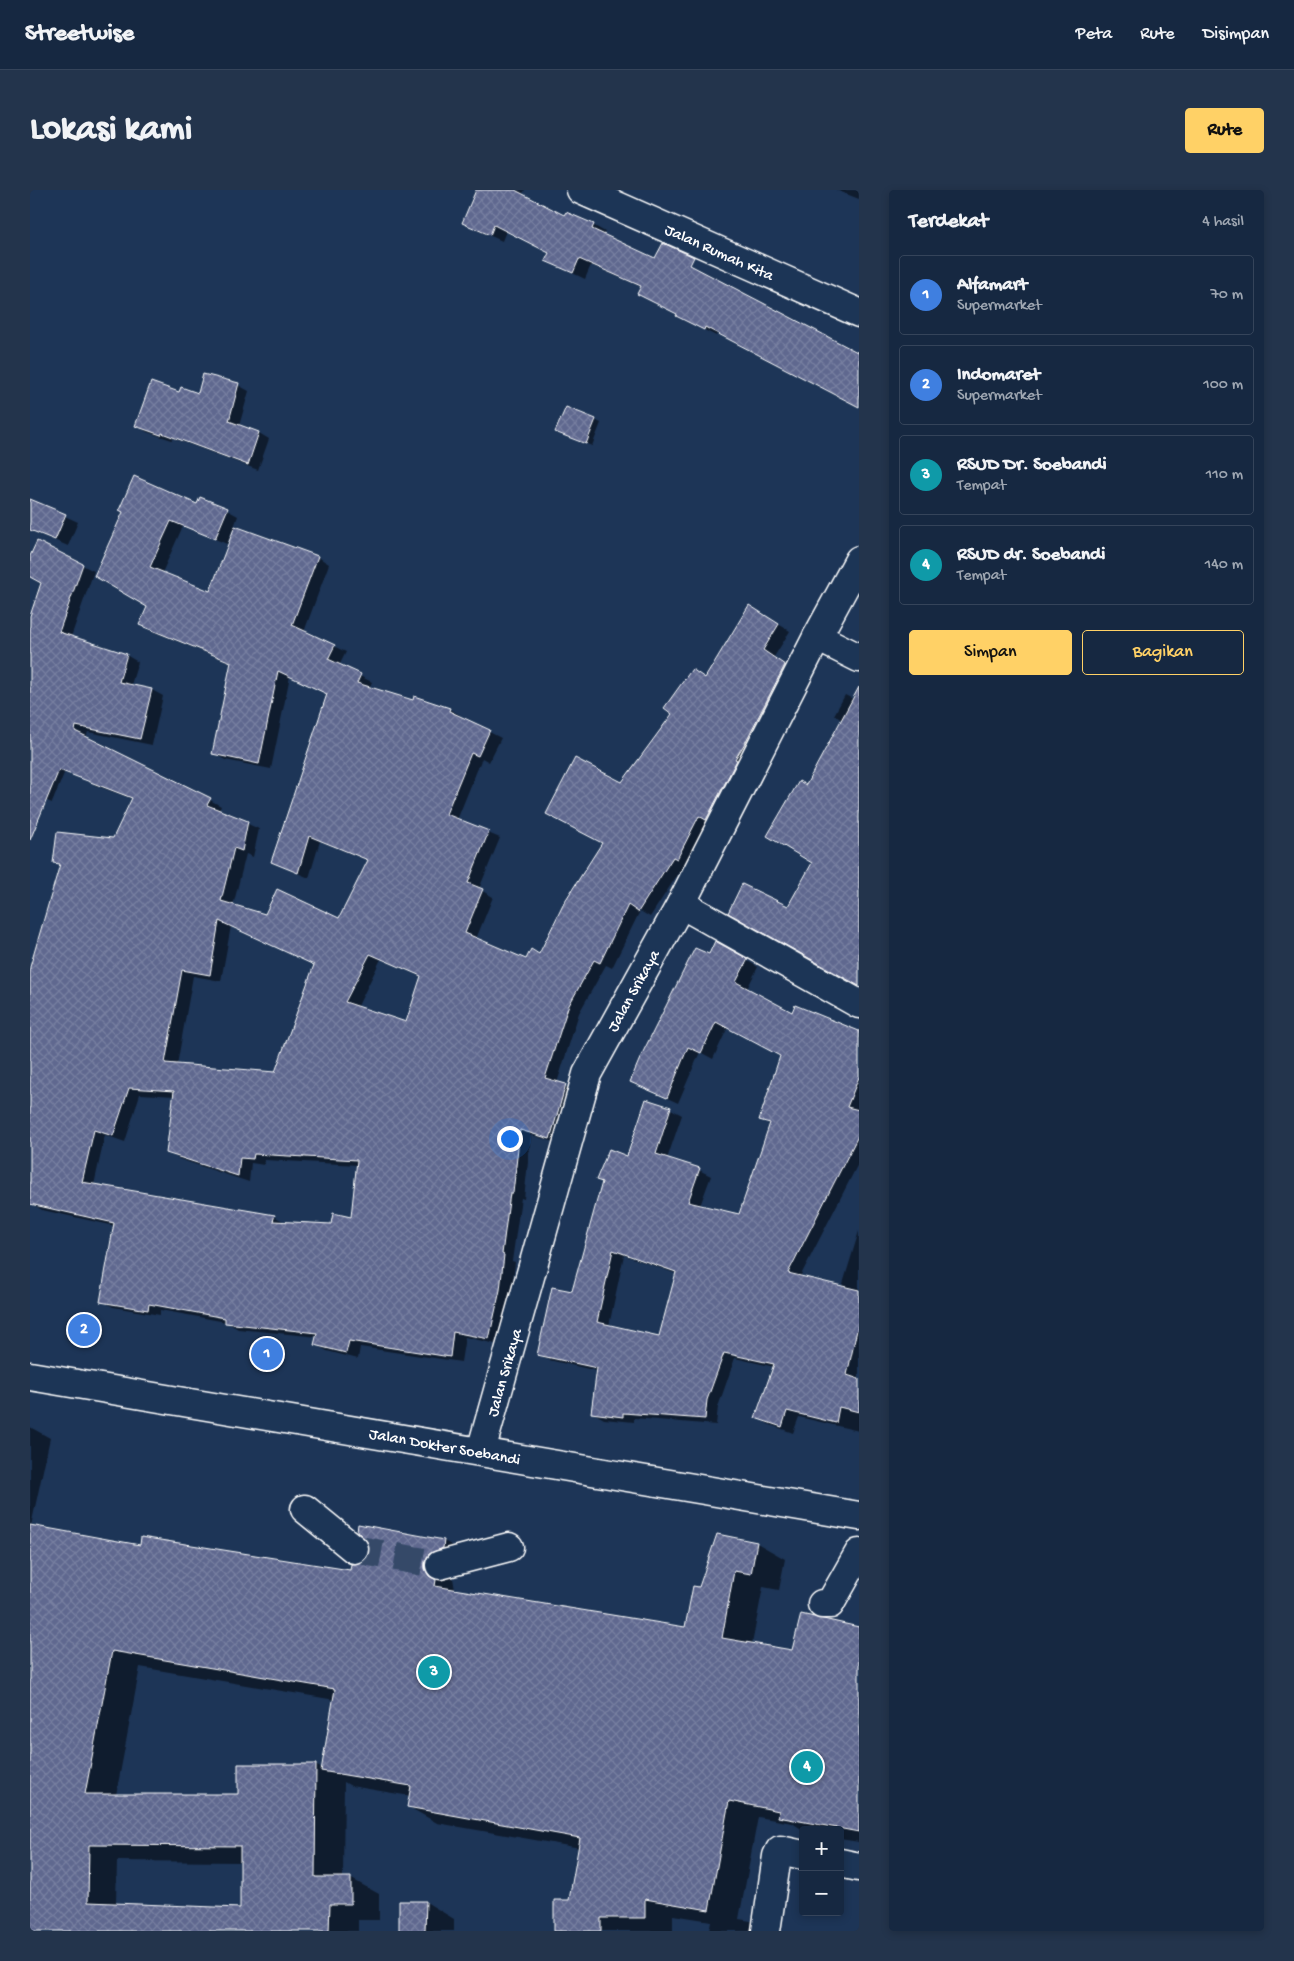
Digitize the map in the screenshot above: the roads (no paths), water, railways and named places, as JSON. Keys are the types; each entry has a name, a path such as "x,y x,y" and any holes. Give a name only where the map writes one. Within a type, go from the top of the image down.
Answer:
{"street":[{"name":"Jalan Rumah Kita","path":"581,190 859,313"},
{"name":"Jalan Srikaya","path":"481,1451 587,1074 680,904 859,560"},
{"path":"818,637 859,658"},
{"path":"680,904 859,1004"},
{"name":"Jalan Dokter Soebandi","path":"30,1376 859,1516"},
{"path":"305,1509 354,1549"},
{"path":"440,1564 509,1547"},
{"path":"840,1597 859,1553"},
{"path":"766,1931 777,1856 780,1850 799,1854"},
{"path":"844,1864 859,1867"}],"tunnel":[{"path":"354,1549 440,1565"}],"place":[{"name":"Indomaret","path":"84,1330"},
{"name":"Alfamart","path":"267,1354"},
{"name":"RSUD Dr. Soebandi","path":"434,1672"},
{"name":"RSUD dr. Soebandi","path":"807,1767"}]}
